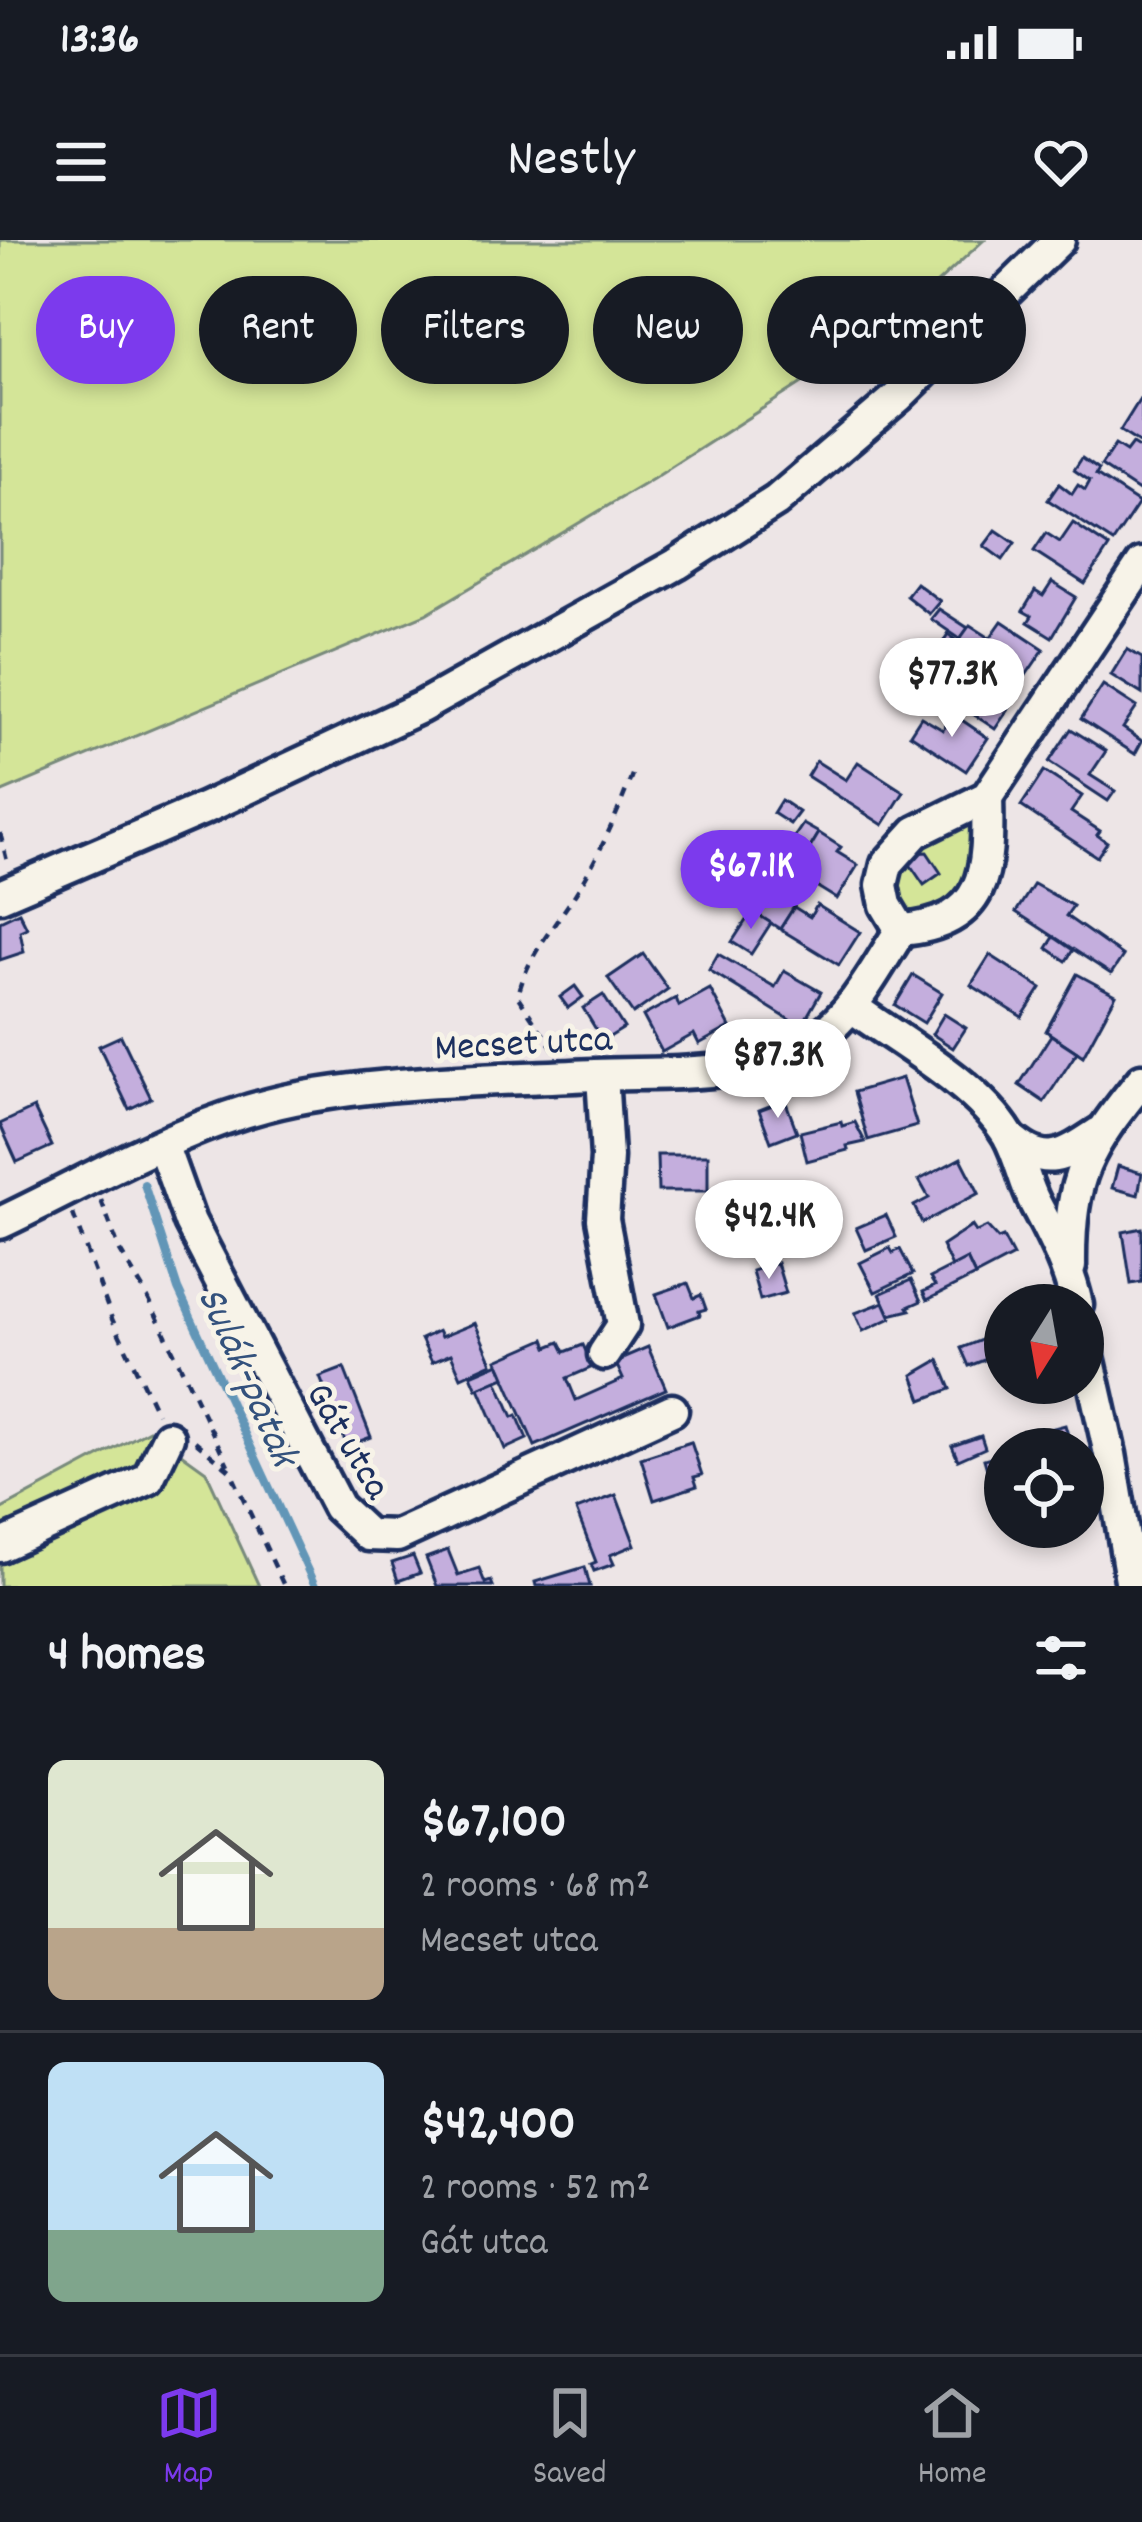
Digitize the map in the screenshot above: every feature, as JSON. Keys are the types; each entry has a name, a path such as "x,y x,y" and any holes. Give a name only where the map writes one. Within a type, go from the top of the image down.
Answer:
{"street":[{"path":"0,896 206,808 421,707 677,564 776,501 899,396 1059,240"},
{"path":"987,796 988,843 981,880 964,910 935,927 901,930 886,905 882,885 886,864 916,832 987,796 1142,563"},
{"name":"Mecset utca","path":"0,1223 162,1144 291,1100 387,1085 695,1071 780,1059 819,1037 852,1007 901,930"},
{"path":"852,1007 971,1094 1030,1155 1048,1158 1071,1152 1099,1133"},
{"path":"602,1075 607,1157 603,1219 623,1325 604,1354"},
{"path":"1073,1284 1070,1215 1082,1169 1099,1133 1142,1080"},
{"path":"1010,1138 1024,1181 1070,1272"},
{"name":"Gát utca","path":"162,1144 190,1222 338,1508 368,1535 397,1536 671,1410"},
{"path":"1099,1404 1132,1586"},
{"path":"0,1546 148,1479 168,1437"}],"path":[{"path":"567,1077 553,1047 518,997 522,976 613,827 633,772"},
{"path":"97,1177 104,1212 120,1251 147,1296 284,1586"},
{"path":"67,1191 79,1236 112,1319 168,1437 198,1442 230,1470"}],"green space":[{"path":"0,240 984,240 945,276 767,276 767,384 800,384 653,479 426,614 0,793"},
{"path":"972,820 973,856 962,887 939,908 904,913 897,893 902,862 924,842"},
{"path":"149,1430 206,1471 259,1586 0,1586 0,1510"}],"building":[{"path":"1142,400 1142,445 1120,431"},
{"path":"1132,444 1142,450 1142,493 1101,466 1115,445 1126,452"},
{"path":"1082,458 1099,470 1096,475 1139,503 1113,542 1048,500 1059,484 1072,494 1078,485 1085,490 1090,481 1074,470"},
{"path":"1073,523 1109,547 1085,584 1034,551 1046,533 1060,542"},
{"path":"996,530 1015,543 1003,560 984,546"},
{"path":"1052,582 1076,597 1052,637 1028,622 1032,616 1023,611 1035,591 1043,596"},
{"path":"916,583 940,601 929,614 906,596"},
{"path":"939,609 968,628 960,639 931,619"},
{"path":"1002,621 1044,649 1022,681 960,639 970,625 990,638"},
{"path":"948,634 987,663 982,669 966,663 943,642"},
{"path":"1127,649 1142,658 1142,694 1111,675"},
{"path":"940,659 950,666 947,672 956,681 974,693 982,680 1014,701 995,729 923,680"},
{"path":"1103,685 1137,707 1123,728 1142,741 1135,754 1081,719"},
{"path":"953,714 988,738 966,771 910,734 921,717 943,730"},
{"path":"1071,729 1106,751 1090,775 1115,791 1108,801 1049,762"},
{"path":"816,761 846,780 858,762 904,792 883,825 807,776"},
{"path":"1044,771 1082,796 1071,812 1100,831 1097,835 1107,842 1097,857 1021,806"},
{"path":"781,800 799,812 790,824 773,813"},
{"path":"803,824 819,833 795,873 764,854 773,839 787,848"},
{"path":"819,833 858,865 837,899 795,873"},
{"path":"927,852 941,873 924,885 909,863 915,853"},
{"path":"708,861 761,894 764,888 794,907 780,929 698,877"},
{"path":"1034,884 1073,906 1066,916 1123,956 1111,974 1016,912"},
{"path":"817,905 860,932 839,965 780,929 794,907 810,917"},
{"path":"752,911 771,923 751,954 732,942"},
{"path":"19,912 27,928 20,931 24,952 0,960 0,921"},
{"path":"1054,937 1073,950 1066,961 1047,948"},
{"path":"643,954 668,989 633,1014 608,978"},
{"path":"718,954 775,987 784,971 821,992 801,1027 709,970"},
{"path":"990,955 1041,988 1022,1017 971,985"},
{"path":"1077,974 1116,995 1083,1056 1046,1031"},
{"path":"913,975 942,993 924,1023 895,1005"},
{"path":"575,986 583,997 568,1008 560,997"},
{"path":"710,989 730,1027 699,1044 694,1034 662,1052 643,1016 676,998 679,1006"},
{"path":"603,995 624,1028 603,1041 583,1008"},
{"path":"944,1014 966,1028 953,1048 932,1034"},
{"path":"1051,1035 1077,1052 1044,1102 1019,1085"},
{"path":"121,1036 151,1098 129,1109 99,1046"},
{"path":"902,1078 917,1126 868,1140 854,1092"},
{"path":"785,1100 797,1132 771,1142 759,1110"},
{"path":"34,1108 52,1146 17,1162 0,1124"},
{"path":"841,1122 842,1126 855,1122 865,1142 807,1161 800,1132"},
{"path":"657,1155 708,1155 708,1191 658,1191"},
{"path":"961,1158 979,1193 922,1223 914,1206 929,1198 919,1180"},
{"path":"1118,1166 1142,1173 1138,1195 1112,1188"},
{"path":"886,1215 896,1237 866,1250 856,1228"},
{"path":"972,1226 976,1232 987,1227 998,1239 1003,1237 1013,1256 975,1276 967,1259 952,1267 942,1246"},
{"path":"1142,1228 1142,1282 1131,1284 1123,1232"},
{"path":"890,1248 893,1253 900,1249 913,1274 875,1292 860,1263"},
{"path":"967,1259 975,1276 927,1300 923,1292 935,1286 930,1278"},
{"path":"777,1263 786,1293 760,1300 752,1271"},
{"path":"911,1280 921,1301 910,1310 890,1315 880,1294"},
{"path":"688,1283 694,1298 701,1295 706,1309 668,1327 656,1294"},
{"path":"884,1302 891,1318 863,1331 855,1313"},
{"path":"475,1323 492,1363 461,1377 451,1354 432,1362 421,1339 438,1331 441,1337"},
{"path":"545,1339 548,1347 560,1342 565,1352 583,1345 593,1367 567,1378 576,1400 623,1379 615,1361 648,1347 666,1389 535,1446 497,1360"},
{"path":"984,1339 984,1360 969,1366 961,1348"},
{"path":"939,1360 951,1389 922,1400 913,1375"},
{"path":"499,1363 505,1377 477,1389 471,1375"},
{"path":"344,1368 371,1437 347,1446 320,1377"},
{"path":"497,1380 527,1439 505,1449 479,1388"},
{"path":"981,1436 984,1448 958,1460 952,1446"},
{"path":"691,1442 702,1475 694,1477 697,1486 654,1500 641,1458"},
{"path":"616,1495 635,1545 610,1555 614,1564 594,1571 591,1564 596,1562 576,1510"},
{"path":"448,1550 458,1575 479,1568 485,1583 491,1581 493,1586 437,1586 426,1558"},
{"path":"413,1556 420,1573 398,1581 392,1563"},
{"path":"585,1567 590,1586 536,1586 535,1582"}],"waterway":[{"name":"Sulák-patak","path":"144,1184 178,1289 315,1586"}]}
